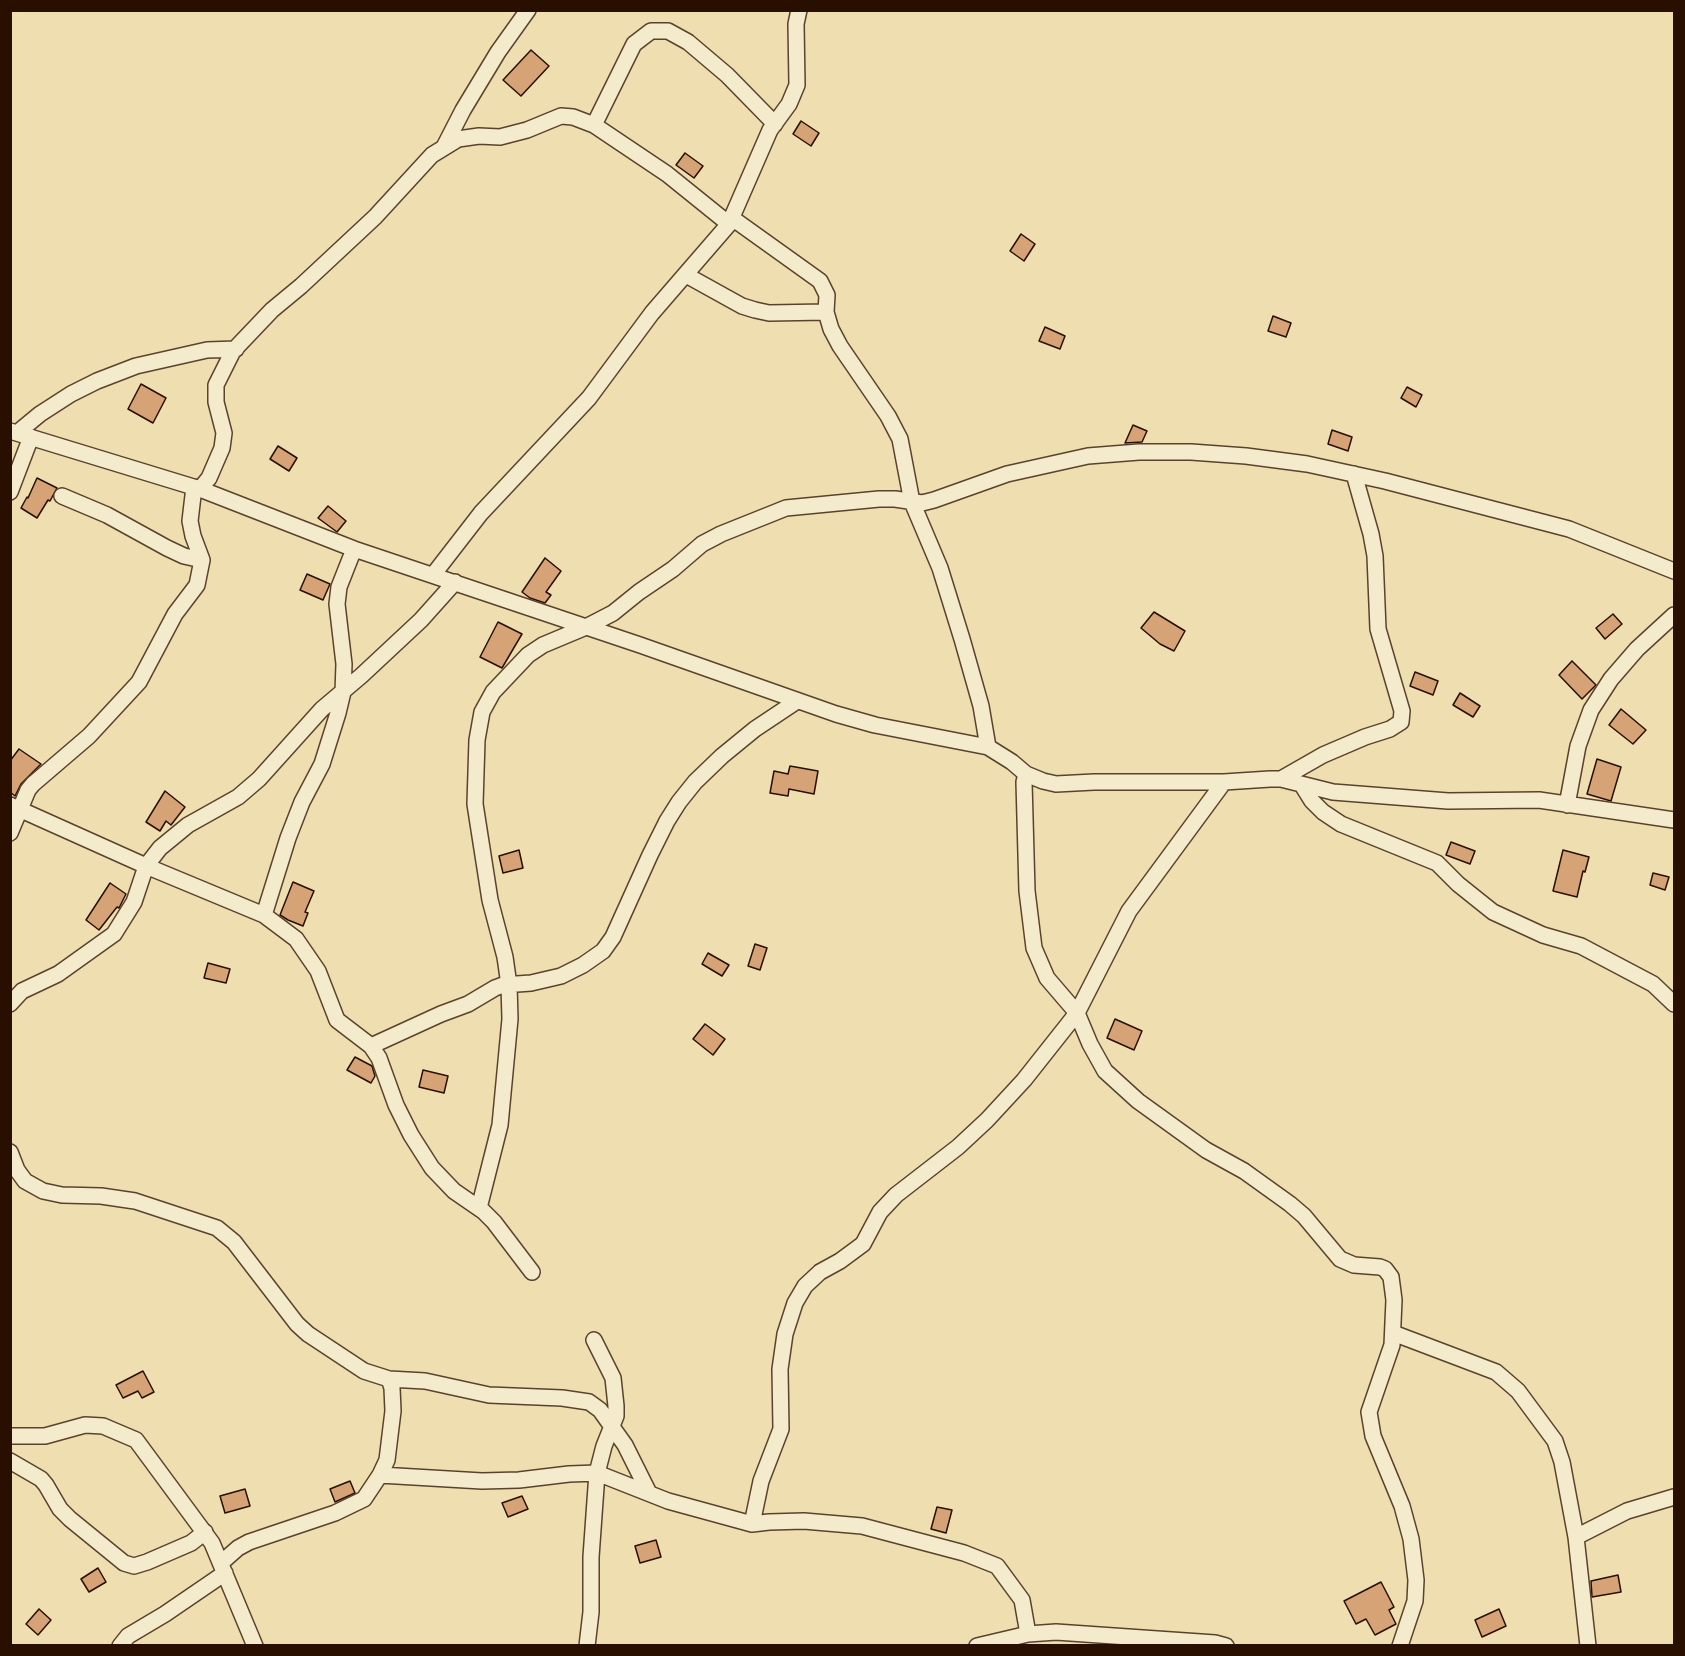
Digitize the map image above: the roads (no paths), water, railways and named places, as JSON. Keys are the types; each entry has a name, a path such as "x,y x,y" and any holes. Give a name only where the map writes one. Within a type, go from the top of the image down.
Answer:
{"street":[{"path":"444,147 498,52 528,10"},
{"path":"433,575 481,513 589,398 652,314 730,221 754,163 775,124 789,104 797,85 796,24 800,10"},
{"path":"594,125 634,44 651,31 668,31 688,42 727,75 775,124"},
{"path":"10,833 16,808 33,784 89,736 139,682 175,614 197,585 202,560 190,521 197,488 209,478 222,448 224,434 216,402 216,385 236,349 272,310 375,217 432,155 458,139 479,136 500,137 527,130 561,116 573,117 594,125 820,281 827,295 826,312 831,329 888,416 900,439 912,502 940,568 962,639 981,706 987,747"},
{"path":"686,275 742,306 755,310 769,313 826,312"},
{"path":"10,492 20,434 40,414 70,394 126,370 207,350 236,349"},
{"path":"20,434 197,488 354,549 797,701 875,725 987,747 1012,762 1026,774 1043,781 1056,784 1281,779 1333,792 1448,801 1539,800 1674,820"},
{"path":"479,1208 500,1125 510,1019 505,957 487,885 475,804 477,740 482,712 493,692 528,655 543,645 613,613 673,569 702,544 730,529 786,508 879,499 922,503 1007,474 1088,456 1139,452 1191,452 1307,464 1385,481 1569,529 1674,571"},
{"path":"1281,779 1323,755 1390,729 1401,722 1402,711 1392,671 1378,630 1371,534 1354,474"},
{"path":"62,496 107,515 167,548 202,560"},
{"path":"264,915 288,838 302,802 322,764 333,733 343,692 344,664 337,604 339,587 354,549"},
{"path":"10,1004 16,991 58,974 114,934 134,902 146,866 160,848 188,825 238,797 259,779 322,710 421,620 455,582"},
{"path":"1567,805 1578,746 1591,710 1611,679 1637,649 1674,615"},
{"path":"371,1046 468,1004 495,988 561,976 583,965 603,951 613,937 650,855 679,802 695,782 722,756 755,729 797,701"},
{"path":"1026,774 1024,782 1027,891 1034,948 1047,978 1077,1013 1098,1061 1105,1071 1122,1088 1206,1150 1244,1171 1290,1204 1304,1216 1340,1259 1354,1265 1380,1267 1391,1277 1394,1300 1390,1354 1369,1412 1373,1436 1402,1506 1411,1539 1416,1580 1415,1600 1401,1646"},
{"path":"752,1524 761,1481 781,1429 780,1369 784,1334 795,1303 805,1286 820,1272 855,1251 862,1244 880,1212 896,1195 942,1161 987,1120 1024,1080 1077,1013 1129,911 1224,782"},
{"path":"1302,785 1318,806 1341,824 1437,863 1458,884 1493,912 1543,935 1581,946 1653,984 1674,1004"},
{"path":"16,808 264,915 296,939 318,971 337,1020 371,1046 380,1058 396,1105 411,1135 432,1168 454,1191 479,1208 502,1232 532,1272"},
{"path":"10,1152 17,1170 25,1181 43,1191 62,1195 101,1196 127,1200 157,1207 217,1228 234,1242 282,1307 309,1334 364,1371 389,1379 425,1381 489,1395 583,1400 600,1410 633,1457 649,1493"},
{"path":"1393,1333 1496,1372 1518,1391 1549,1433 1559,1452 1576,1537 1587,1646"},
{"path":"587,1646 591,1612 591,1557 597,1473 604,1446 616,1416 614,1378 594,1340"},
{"path":"120,1646 128,1636 165,1614 223,1568 238,1548 249,1542 335,1513 364,1499 387,1460 393,1412 392,1388 389,1379"},
{"path":"10,1436 45,1436 86,1425 103,1426 136,1440 205,1532 223,1568 255,1646"},
{"path":"10,1461 41,1479 60,1509 70,1520 124,1563 134,1566 147,1562 190,1543 205,1532"},
{"path":"380,1475 505,1481 597,1473 690,1508 752,1524 804,1521 862,1526 983,1559 997,1566 1022,1600 1028,1634"},
{"path":"1576,1537 1627,1511 1668,1501 1674,1497"},
{"path":"984,1645 1028,1634 1056,1632 1215,1643 1226,1646"}]}
